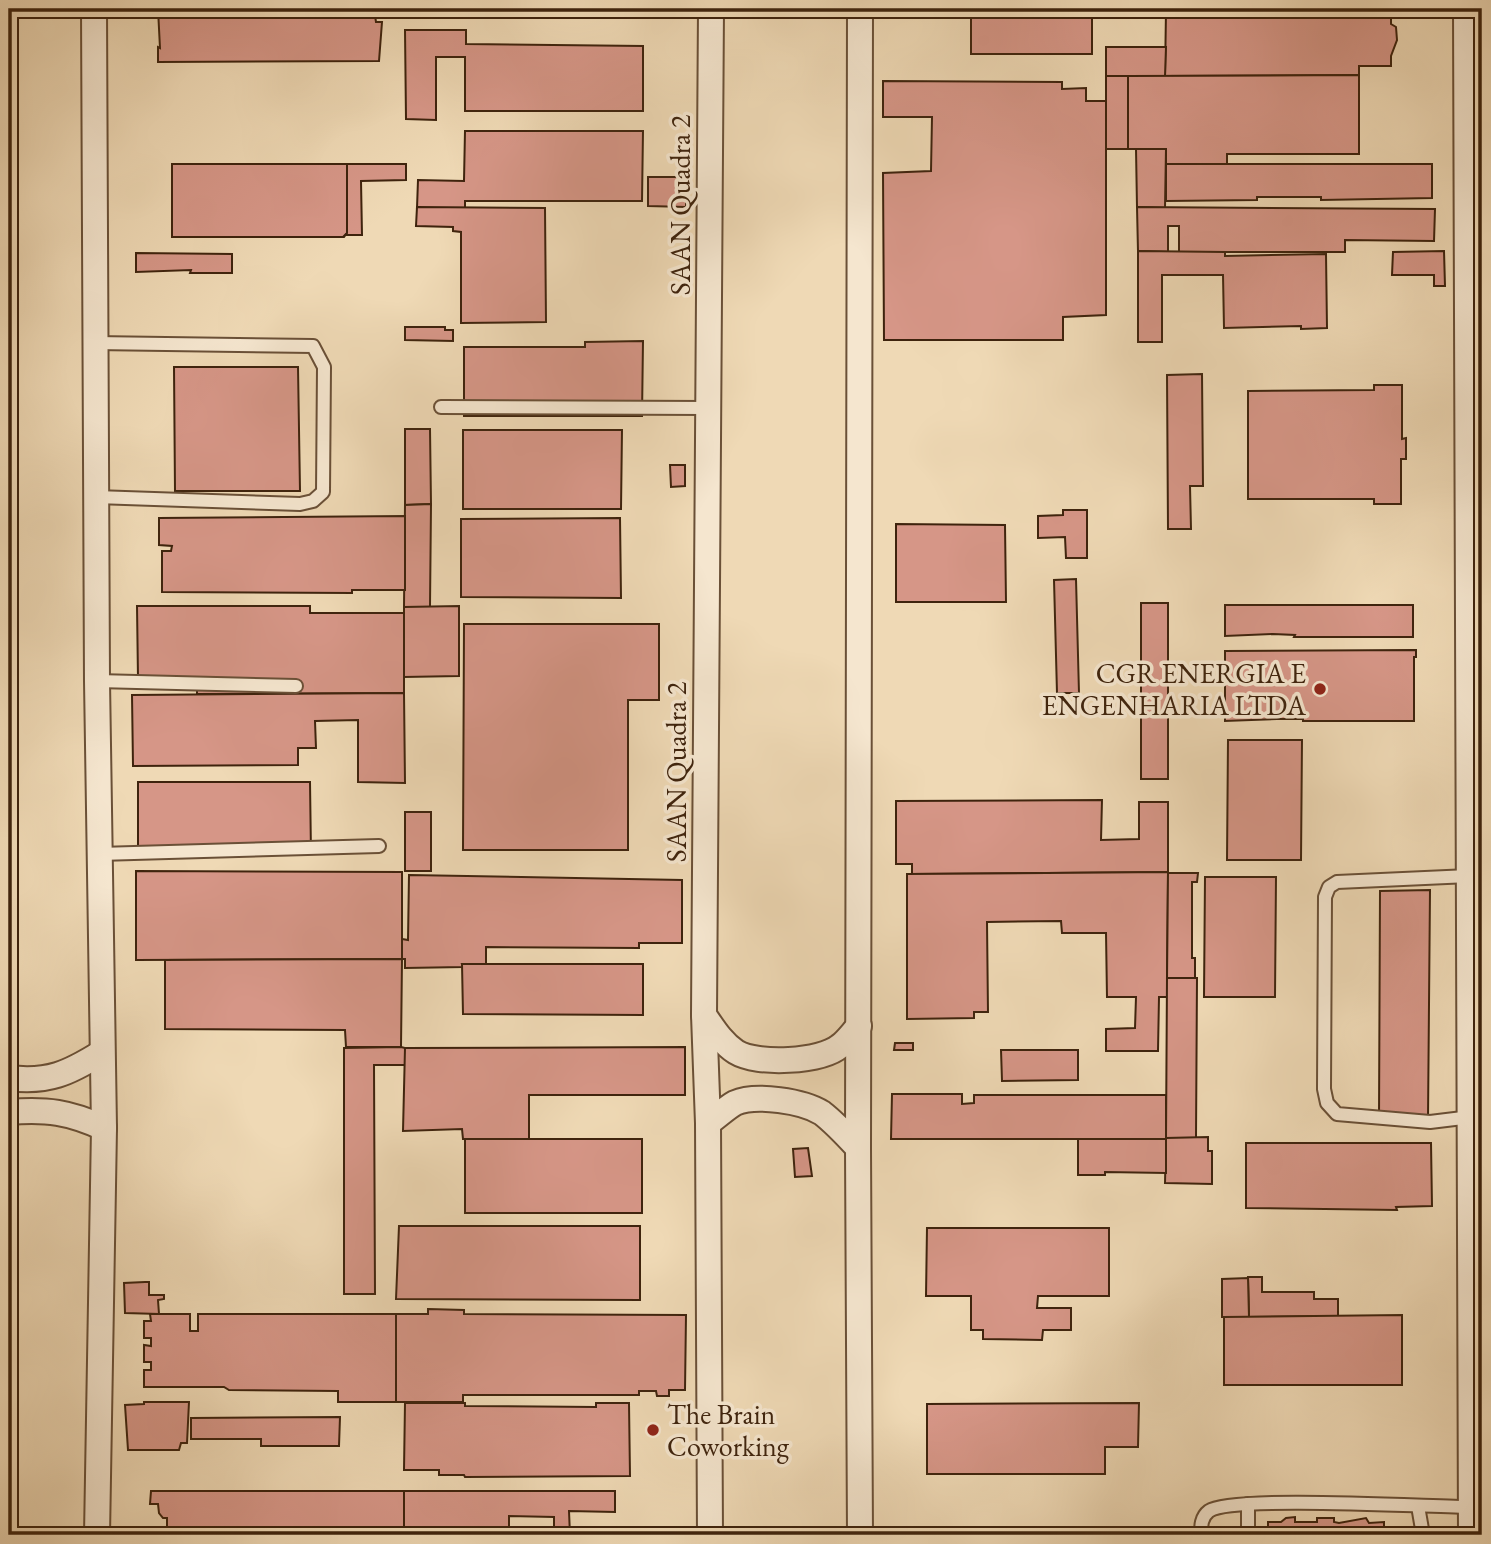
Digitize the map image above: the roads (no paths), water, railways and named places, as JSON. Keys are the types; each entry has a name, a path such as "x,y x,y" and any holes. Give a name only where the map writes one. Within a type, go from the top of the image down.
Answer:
{"street":[{"path":"94,9 97,681 104,1128 97,1535"},
{"name":"SAAN Quadra 2","path":"710,1535 708,1123 704,1015 711,9"},
{"path":"860,9 860,1535"},
{"path":"1466,9 1469,876 1476,1054 1471,1535"},
{"path":"704,1015 721,1040 737,1053 759,1059 788,1060 818,1056 839,1048 859,1026"},
{"path":"9,1078 44,1078 72,1071 102,1053"},
{"path":"708,1123 736,1103 758,1098 778,1100 818,1111 835,1123 858,1148"},
{"path":"9,1112 47,1111 75,1115 104,1128"}],"lane":[{"path":"94,343 313,346 324,367 323,492 313,501 300,504 96,497"},
{"path":"441,407 709,408"},
{"path":"97,681 296,686"},
{"path":"99,854 379,846"},
{"path":"1469,876 1337,882 1329,887 1325,897 1324,1089 1327,1103 1338,1114 1430,1122 1476,1117"},
{"path":"1201,1535 1202,1521 1208,1512 1221,1506 1248,1504 1471,1507"},
{"path":"1248,1504 1248,1535"},
{"path":"1418,1506 1423,1535"}],"place":[{"name":"CGR ENERGIA E ENGENHARIA LTDA","path":"1320,689"},
{"name":"The Brain Coworking","path":"653,1430"}]}
